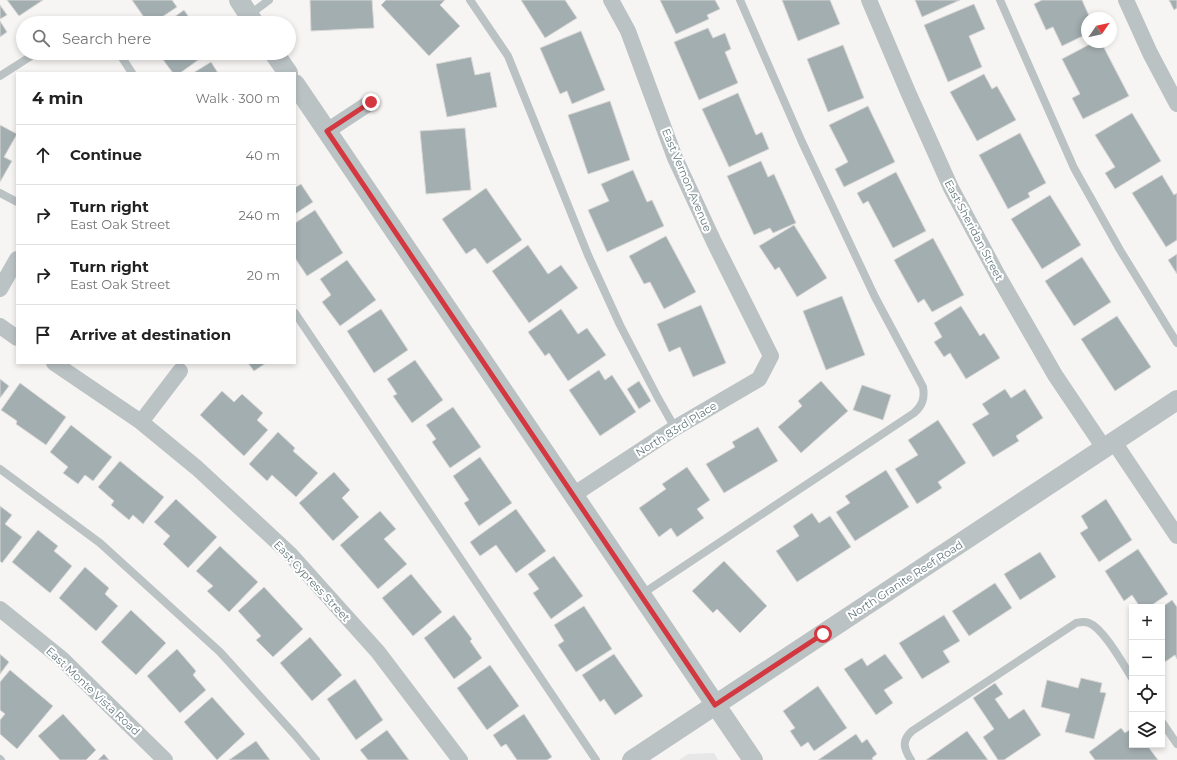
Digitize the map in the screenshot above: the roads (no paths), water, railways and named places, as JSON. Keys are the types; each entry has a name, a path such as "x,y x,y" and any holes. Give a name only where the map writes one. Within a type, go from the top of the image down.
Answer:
{"street":[{"name":"East Vernon Avenue","path":"611,0 628,31 675,158 714,242 771,356"},
{"name":"East Sheridan Street","path":"869,0 951,188 997,274 1055,375 1177,536"},
{"path":"1126,0 1150,53 1177,104"},
{"path":"279,60 287,72"},
{"path":"296,85 753,760"},
{"path":"327,131 371,102"},
{"path":"0,289 16,261"},
{"path":"0,326 16,337"},
{"name":"North 83rd Place","path":"573,495 675,428 759,379 771,356"},
{"name":"East Cypress Street","path":"55,364 141,422 197,468 290,554 378,652 460,760"},
{"path":"141,422 180,371"},
{"name":"North Granite Reef Road","path":"632,760 1177,400"},
{"name":"East Monte Vista Road","path":"0,609 62,659 165,760"}],"lane":[{"path":"247,13 270,0"},
{"path":"470,0 508,56 588,255 620,325 675,428"},
{"path":"641,595 914,414 919,408 924,395 923,388 875,297 805,149 740,0"},
{"path":"1000,0 1074,168 1120,250 1177,343"},
{"path":"0,76 25,60"},
{"path":"124,60 131,72"},
{"path":"0,193 16,201"},
{"path":"296,314 596,760"},
{"path":"0,469 100,544 220,652 316,760"},
{"path":"911,760 904,747 907,735 1076,624 1088,622 1100,631 1131,676"},
{"path":"1165,726 1177,744"}]}
